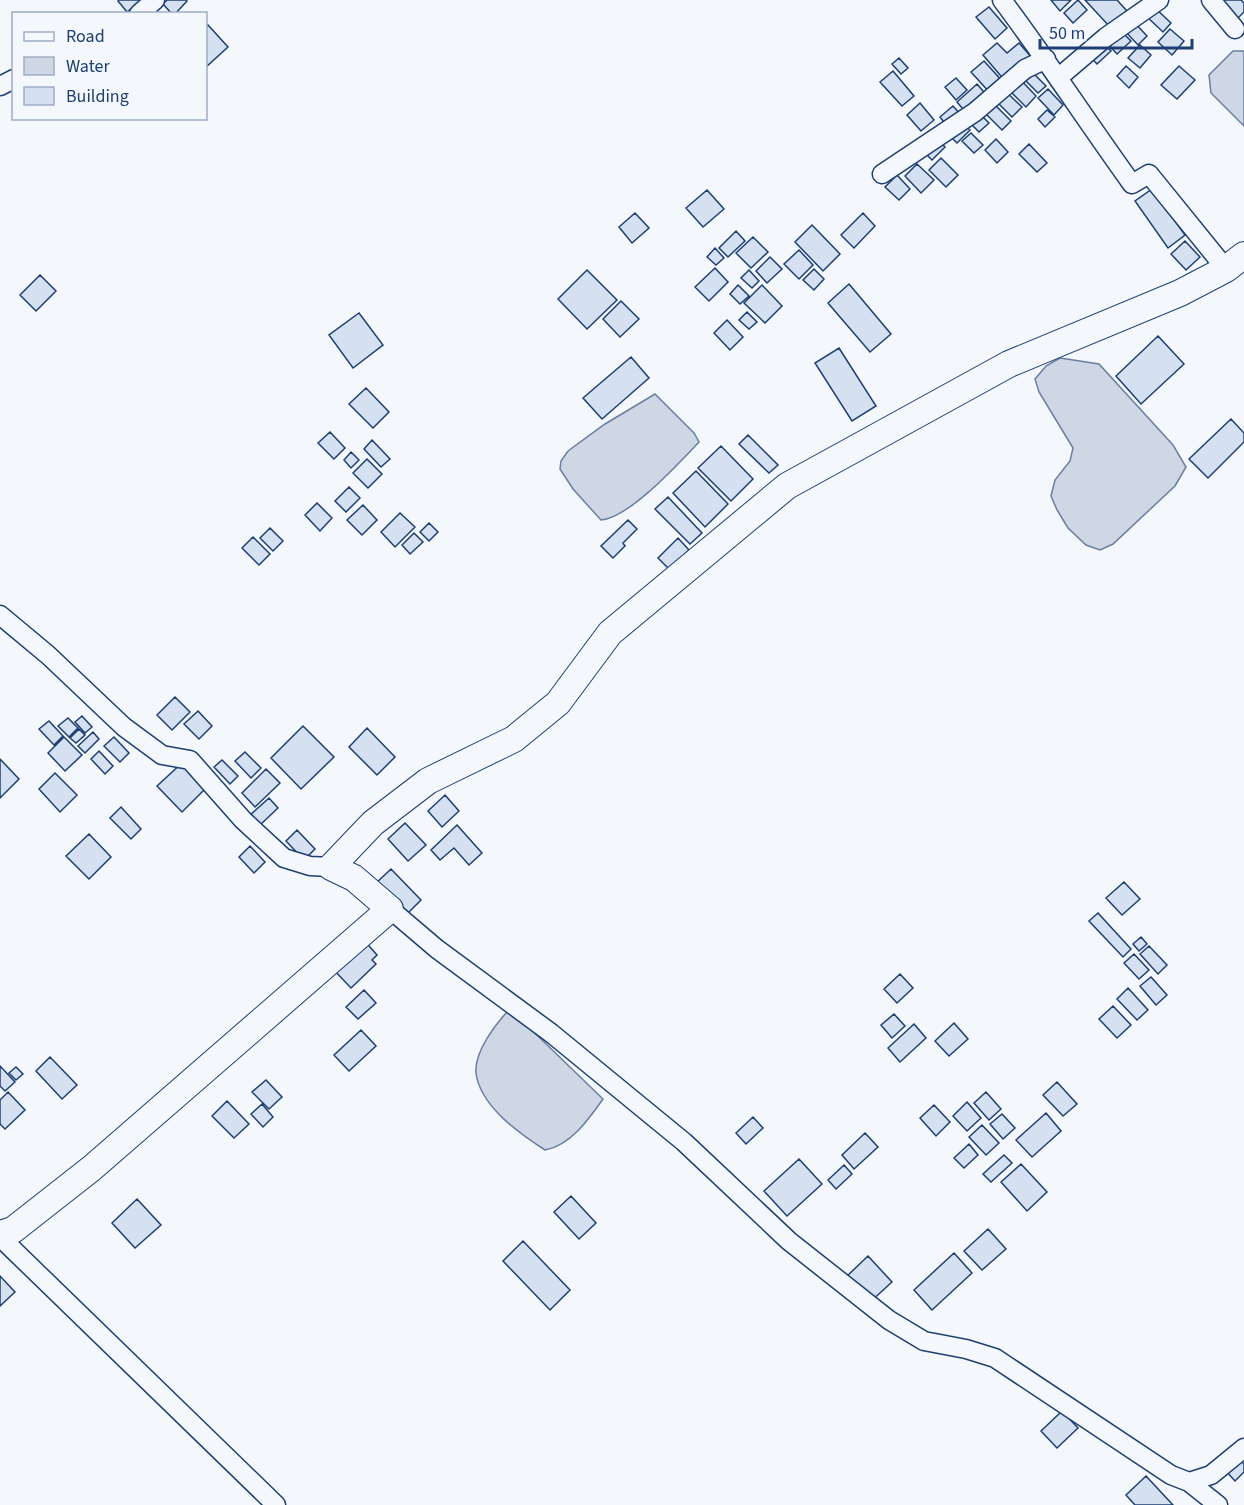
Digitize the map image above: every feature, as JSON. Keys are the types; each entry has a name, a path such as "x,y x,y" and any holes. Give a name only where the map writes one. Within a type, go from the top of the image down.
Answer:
{"street":[{"path":"142,12 155,0"},
{"path":"331,867 373,823 428,781 514,739 558,703 610,633 787,486 1009,364 1180,293 1235,262 1149,174 1132,184 1046,59 1002,0"},
{"path":"1058,78 1106,37 1159,0"},
{"path":"1210,0 1234,29"},
{"path":"882,174 975,111 1025,69 1046,59"},
{"path":"0,615 48,655 124,727 162,755 190,760 243,820 284,858 310,866 331,867 354,878 437,949 551,1033 684,1142 789,1241 889,1320 924,1341 966,1349 995,1358 1171,1475 1189,1482 1218,1505"},
{"path":"276,1505 0,1235 13,1230 92,1168 390,909"},
{"path":"1189,1482 1211,1475 1244,1448"}],"water":[{"path":"1233,51 1244,51 1244,126 1211,93 1209,75"},
{"path":"1060,358 1099,364 1173,445 1186,467 1175,486 1113,544 1100,550 1086,545 1068,528 1051,496 1055,480 1070,461 1073,448 1039,392 1035,379 1046,366"},
{"path":"655,394 694,433 699,442 639,500 612,517 601,520 573,489 560,469 561,461 568,451 605,424"},
{"path":"510,1009 603,1099 592,1115 571,1137 545,1150 524,1136 493,1108 479,1085 476,1073 478,1056 482,1047"}],"building":[{"path":"119,0 142,0 127,12"},
{"path":"167,0 187,1 177,12 170,12 163,4"},
{"path":"1051,0 1071,0 1060,11"},
{"path":"1078,0 1087,10 1073,23 1064,13"},
{"path":"1085,0 1117,0 1127,11 1110,27"},
{"path":"1241,0 1244,3 1244,12 1237,19 1221,2"},
{"path":"1153,6 1171,23 1163,32 1145,15"},
{"path":"989,7 1007,28 995,39 976,17"},
{"path":"1133,21 1147,36 1138,45 1124,30"},
{"path":"207,26 228,47 207,66"},
{"path":"1170,29 1184,41 1172,55 1158,42"},
{"path":"1120,30 1131,41 1117,54 1107,43"},
{"path":"1103,42 1111,51 1097,64 1089,55"},
{"path":"997,43 1007,53 1019,43 1033,59 1006,82 983,55"},
{"path":"1140,45 1151,55 1140,68 1128,58"},
{"path":"899,58 908,68 901,74 892,64"},
{"path":"984,61 1004,83 991,94 971,72"},
{"path":"1126,66 1138,77 1129,88 1117,76"},
{"path":"1179,66 1195,80 1177,99 1161,85"},
{"path":"1030,70 1046,86 1038,93 1022,77"},
{"path":"893,71 914,96 902,106 880,82"},
{"path":"1018,77 1036,96 1026,107 1007,88"},
{"path":"956,78 967,90 956,100 945,87"},
{"path":"977,84 989,98 968,115 957,102"},
{"path":"1003,89 1022,107 1012,117 994,99"},
{"path":"1048,89 1063,105 1054,115 1038,98"},
{"path":"992,102 1011,121 1002,130 983,111"},
{"path":"920,103 934,120 921,131 907,115"},
{"path":"953,106 961,115 948,127 940,117"},
{"path":"1047,110 1055,117 1045,127 1038,119"},
{"path":"978,112 989,123 979,132 969,122"},
{"path":"961,122 970,130 957,143 949,135"},
{"path":"971,133 983,145 974,153 962,141"},
{"path":"936,138 945,147 932,160 923,151"},
{"path":"996,139 1008,152 997,163 985,150"},
{"path":"1029,144 1047,163 1037,172 1019,154"},
{"path":"941,158 958,175 946,187 929,170"},
{"path":"917,164 934,180 921,193 905,176"},
{"path":"897,175 910,189 899,200 885,187"},
{"path":"1152,189 1185,235 1168,248 1135,201"},
{"path":"707,190 724,209 703,227 686,208"},
{"path":"635,213 649,228 632,243 619,227"},
{"path":"863,213 875,226 854,248 841,235"},
{"path":"812,225 840,254 823,271 795,242"},
{"path":"736,231 745,241 728,257 719,248"},
{"path":"753,237 768,252 751,268 736,253"},
{"path":"1185,241 1200,257 1186,270 1171,254"},
{"path":"715,248 724,258 716,265 707,257"},
{"path":"799,250 813,265 799,279 784,264"},
{"path":"770,257 782,269 767,283 756,271"},
{"path":"715,268 728,282 709,301 695,287"},
{"path":"814,269 824,279 814,290 803,280"},
{"path":"587,270 617,300 587,329 558,299"},
{"path":"749,270 759,281 752,288 741,278"},
{"path":"40,275 56,291 36,311 20,295"},
{"path":"849,284 891,334 870,352 828,303"},
{"path":"738,285 749,296 740,304 730,294"},
{"path":"762,285 782,306 765,323 744,303"},
{"path":"621,301 639,319 620,337 603,319"},
{"path":"747,312 757,322 749,329 739,320"},
{"path":"359,313 383,345 353,368 329,335"},
{"path":"727,320 743,337 730,350 714,333"},
{"path":"1158,336 1184,364 1141,404 1116,376"},
{"path":"839,348 876,406 852,421 815,363"},
{"path":"631,357 649,378 602,419 583,398"},
{"path":"366,388 389,412 373,428 349,404"},
{"path":"1231,419 1244,433 1244,442 1208,478 1189,459"},
{"path":"330,432 345,448 334,459 318,443"},
{"path":"748,435 778,465 769,473 739,444"},
{"path":"372,440 390,459 381,467 364,449"},
{"path":"721,446 753,479 731,501 698,468"},
{"path":"351,452 359,460 351,468 344,460"},
{"path":"367,459 382,474 368,488 353,473"},
{"path":"696,471 728,504 705,527 673,493"},
{"path":"349,487 360,498 346,512 335,501"},
{"path":"668,497 702,533 690,544 655,509"},
{"path":"317,503 332,518 320,531 305,515"},
{"path":"363,505 377,520 362,535 347,520"},
{"path":"400,513 415,527 395,547 381,532"},
{"path":"628,520 637,529 623,543 625,546 613,558 601,546"},
{"path":"429,523 438,532 429,541 420,532"},
{"path":"270,528 283,541 273,551 260,538"},
{"path":"414,533 423,542 410,554 402,545"},
{"path":"253,537 270,554 259,565 242,548"},
{"path":"678,538 689,550 669,569 658,558"},
{"path":"175,697 190,712 172,730 157,715"},
{"path":"198,711 212,726 199,739 184,724"},
{"path":"82,716 92,727 85,733 75,722"},
{"path":"68,718 78,728 69,737 58,726"},
{"path":"49,721 63,736 54,745 39,729"},
{"path":"303,726 334,757 301,789 271,758"},
{"path":"367,728 395,757 377,775 349,747"},
{"path":"79,729 85,735 76,743 70,738"},
{"path":"93,732 99,739 85,753 78,746"},
{"path":"64,737 82,755 65,771 48,753"},
{"path":"114,737 129,753 120,762 104,746"},
{"path":"99,751 113,766 105,774 91,759"},
{"path":"245,752 261,768 251,778 235,761"},
{"path":"0,759 19,779 0,798"},
{"path":"222,760 238,776 230,784 214,767"},
{"path":"183,762 207,787 182,812 157,786"},
{"path":"266,769 280,783 255,807 242,793"},
{"path":"55,773 77,795 60,812 39,789"},
{"path":"445,795 459,811 442,827 428,811"},
{"path":"269,798 278,808 260,825 250,815"},
{"path":"121,807 141,829 131,839 110,818"},
{"path":"405,823 426,845 408,861 388,839"},
{"path":"457,825 482,853 469,865 454,848 440,860 431,850"},
{"path":"297,830 315,849 304,860 286,841"},
{"path":"89,834 111,857 89,879 66,856"},
{"path":"250,846 265,862 254,873 239,857"},
{"path":"391,869 421,900 405,916 375,884"},
{"path":"1124,882 1140,899 1122,915 1106,898"},
{"path":"1098,913 1131,949 1123,957 1089,921"},
{"path":"1141,937 1147,944 1139,951 1133,944"},
{"path":"362,938 377,955 372,960 376,964 351,988 331,967"},
{"path":"1149,946 1167,965 1158,974 1140,954"},
{"path":"1134,954 1149,970 1139,979 1124,963"},
{"path":"900,974 913,988 897,1003 884,989"},
{"path":"1151,977 1167,995 1156,1005 1140,986"},
{"path":"1128,988 1148,1010 1137,1020 1117,999"},
{"path":"364,990 376,1003 358,1019 346,1007"},
{"path":"1113,1006 1131,1025 1117,1038 1099,1019"},
{"path":"894,1014 905,1026 892,1038 881,1025"},
{"path":"954,1023 968,1039 949,1056 935,1041"},
{"path":"914,1024 926,1038 900,1062 888,1048"},
{"path":"361,1030 376,1046 349,1071 334,1055"},
{"path":"50,1057 77,1085 62,1099 36,1071"},
{"path":"0,1066 15,1082 5,1091 0,1086"},
{"path":"16,1067 23,1074 16,1080 9,1073"},
{"path":"266,1080 282,1097 269,1109 252,1092"},
{"path":"1057,1082 1077,1104 1063,1116 1043,1095"},
{"path":"8,1092 25,1110 5,1129 0,1124 0,1100"},
{"path":"986,1092 1001,1109 989,1120 974,1103"},
{"path":"227,1101 249,1124 234,1138 212,1116"},
{"path":"967,1102 981,1118 967,1131 953,1116"},
{"path":"262,1104 273,1117 263,1127 251,1114"},
{"path":"934,1105 950,1122 936,1136 920,1118"},
{"path":"1046,1113 1061,1131 1032,1157 1016,1140"},
{"path":"1002,1114 1015,1128 1003,1139 990,1124"},
{"path":"753,1117 763,1128 746,1144 736,1133"},
{"path":"982,1125 999,1143 986,1155 969,1137"},
{"path":"865,1133 878,1147 854,1169 842,1155"},
{"path":"969,1144 978,1155 964,1168 954,1158"},
{"path":"1004,1155 1012,1163 991,1182 983,1174"},
{"path":"799,1159 822,1184 787,1216 764,1191"},
{"path":"1021,1164 1047,1192 1027,1211 1001,1182"},
{"path":"844,1165 852,1174 836,1189 828,1180"},
{"path":"571,1196 596,1223 579,1239 554,1212"},
{"path":"137,1199 161,1225 135,1248 112,1223"},
{"path":"988,1229 1006,1249 982,1270 964,1251"},
{"path":"523,1241 570,1290 550,1310 503,1261"},
{"path":"954,1253 972,1273 932,1310 914,1290"},
{"path":"868,1256 892,1282 869,1303 846,1277"},
{"path":"0,1276 15,1292 0,1306"},
{"path":"1062,1411 1078,1428 1057,1448 1041,1431"},
{"path":"1237,1457 1244,1464 1244,1472 1235,1481 1224,1469"},
{"path":"1146,1476 1173,1505 1135,1505 1126,1495"}]}
